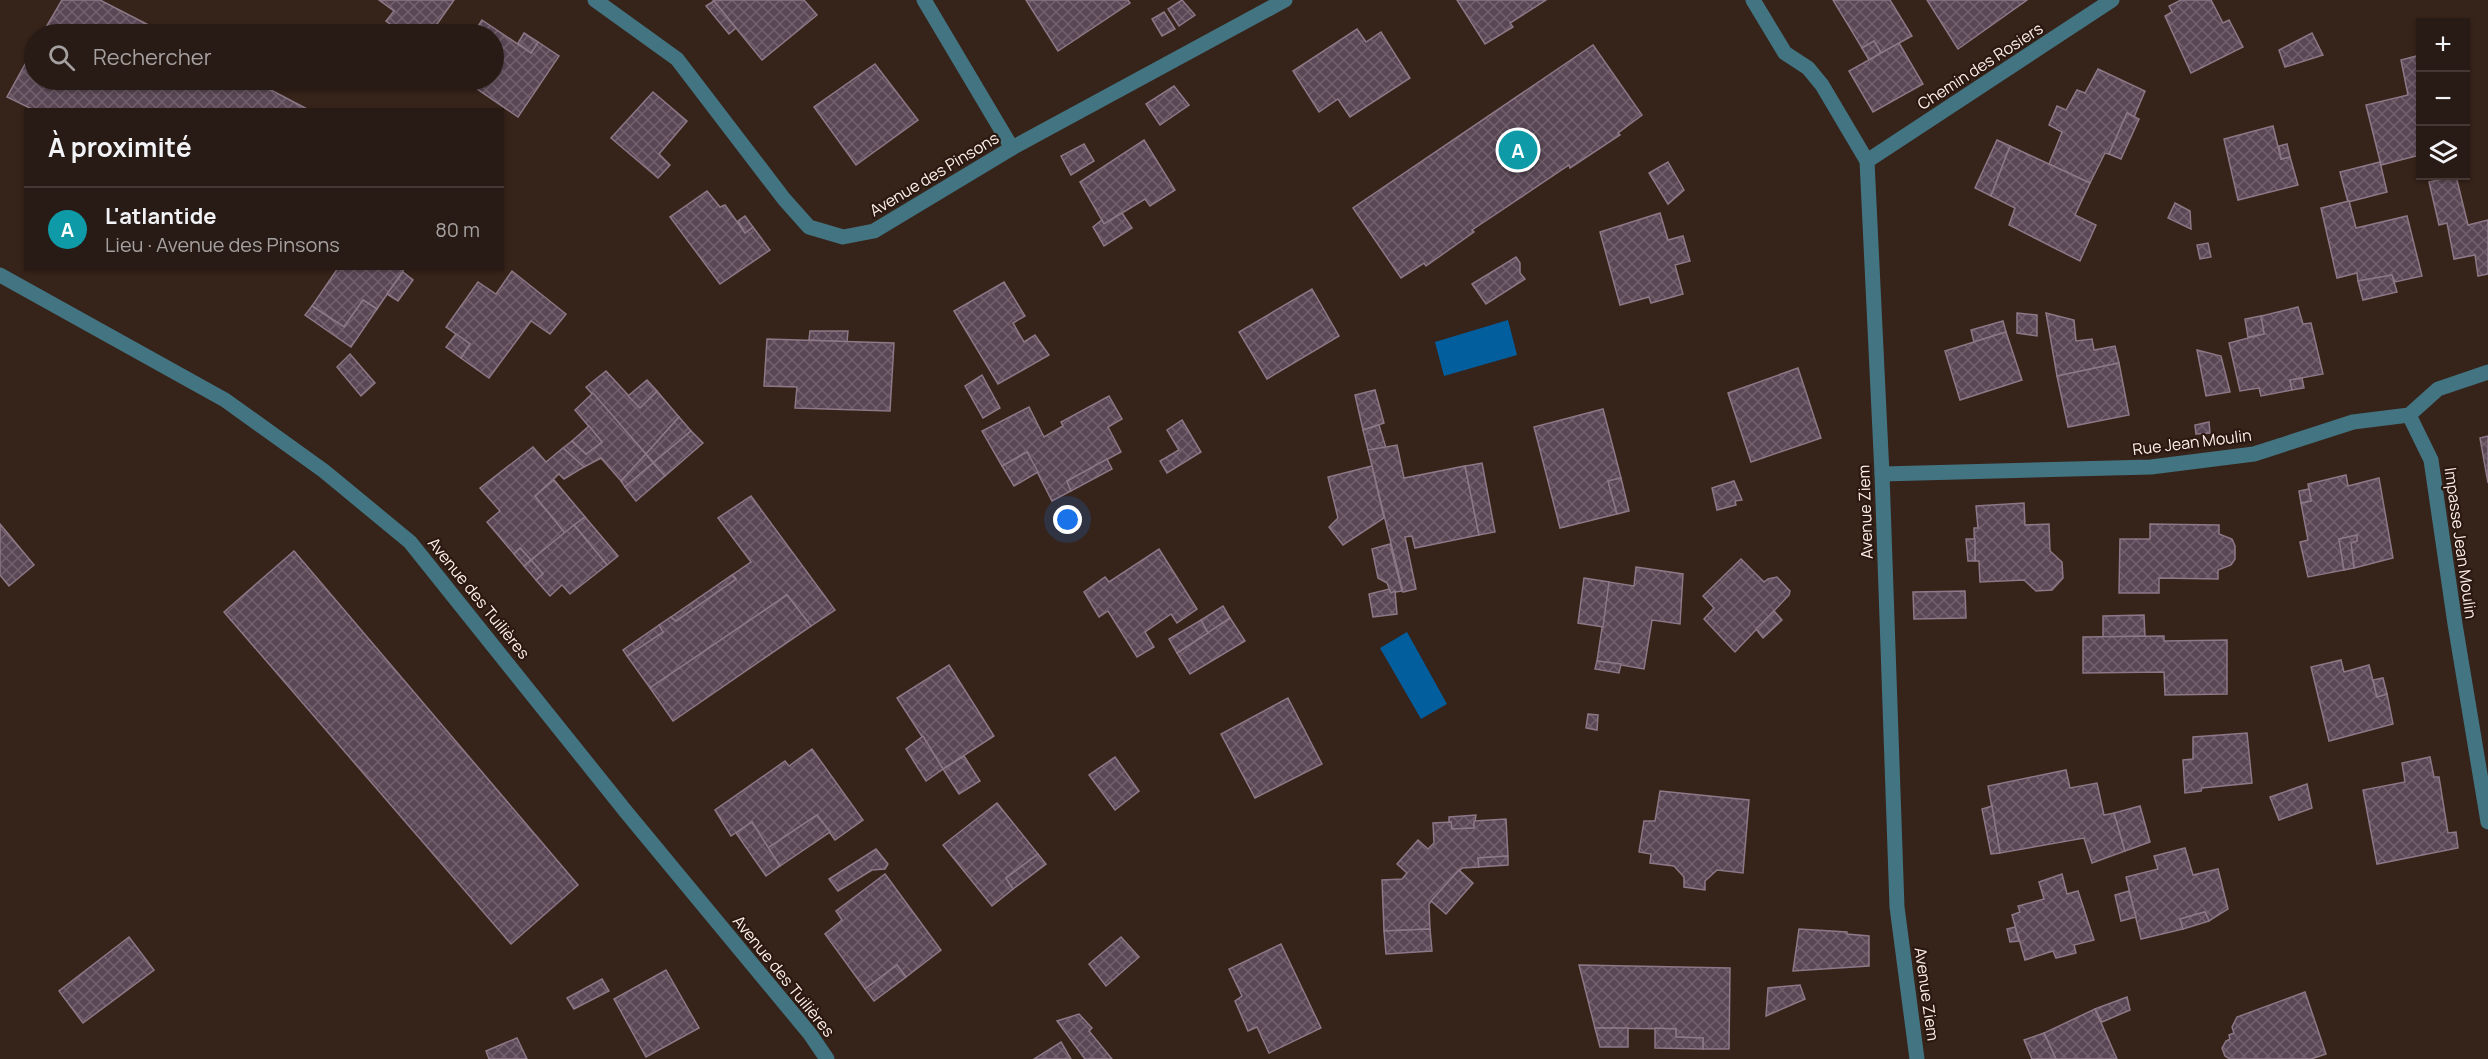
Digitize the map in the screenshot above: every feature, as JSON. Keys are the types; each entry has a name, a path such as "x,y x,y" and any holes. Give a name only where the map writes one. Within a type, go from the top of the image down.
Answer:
{"street":[{"name":"Avenue des Pinsons","path":"595,0 677,59 808,227 843,237 874,231 1012,148 1285,0"},
{"path":"924,0 1012,148"},
{"name":"Avenue Ziem","path":"1753,0 1785,53 1808,68 1822,85 1867,161 1882,474 1897,907 1917,1059"},
{"name":"Chemin des Rosiers","path":"1867,161 2112,0"},
{"name":"Avenue des Tuilières","path":"0,275 225,400 324,471 410,542 627,813 810,1034 827,1059"},
{"path":"2409,415 2438,389 2488,372"},
{"name":"Rue Jean Moulin","path":"1882,474 2151,467 2254,454 2353,422 2409,415"},
{"name":"Impasse Jean Moulin","path":"2409,415 2431,460 2455,624 2488,822"}],"water":[{"path":"1508,320 1517,355 1444,376 1435,342"},
{"path":"1407,632 1447,704 1421,719 1380,648"}],"building":[{"path":"62,0 100,0 147,24 48,24"},
{"path":"379,0 454,0 437,24 390,24 386,21 394,11"},
{"path":"713,0 804,0 817,15 762,60"},
{"path":"1026,0 1128,0 1130,3 1058,51"},
{"path":"1182,0 1195,15 1179,26 1168,9"},
{"path":"1457,0 1546,0 1510,23 1513,27 1485,44"},
{"path":"1833,0 1890,0 1912,36 1881,53 1874,41 1862,48"},
{"path":"1927,0 2027,0 1958,49"},
{"path":"2181,0 2211,0 2223,23 2229,20 2243,47 2191,73 2165,16 2172,12 2169,6"},
{"path":"714,1 736,28 729,34 706,6"},
{"path":"1164,12 1175,29 1162,36 1152,19"},
{"path":"1357,29 1366,42 1381,32 1410,78 1350,117 1338,99 1319,112 1293,71"},
{"path":"524,33 538,42 531,53 518,43"},
{"path":"2312,33 2323,55 2285,67 2279,50"},
{"path":"504,35 531,53 538,42 559,56 518,117 479,90 504,90"},
{"path":"1874,41 1881,53 1869,60 1862,48"},
{"path":"1899,43 1923,84 1873,112 1849,71"},
{"path":"1593,45 1642,115 1618,133 1620,135 1570,168 1569,165 1472,230 1474,232 1426,266 1424,263 1401,278 1353,208"},
{"path":"2416,56 2416,156 2381,165 2366,105 2408,95 2401,60"},
{"path":"875,64 918,120 856,165 814,107"},
{"path":"24,66 24,90 271,90 305,108 30,108 7,97"},
{"path":"2098,69 2145,91 2134,117 2127,113 2109,154 2105,153 2090,183 2049,164 2062,132 2049,125 2057,106 2066,110 2077,90 2085,93"},
{"path":"1174,86 1189,105 1160,125 1146,104"},
{"path":"653,92 687,121 659,154 670,165 658,178 611,138"},
{"path":"2127,113 2139,119 2121,159 2109,154"},
{"path":"2273,126 2281,159 2290,157 2298,185 2238,200 2224,139"},
{"path":"1144,140 1175,190 1150,206 1145,199 1104,224 1080,182"},
{"path":"1997,140 2010,146 1991,196 1975,188"},
{"path":"1084,144 1094,161 1071,175 1061,156"},
{"path":"2287,144 2290,157 2281,159 2279,146"},
{"path":"2010,146 2090,183 2075,215 2096,225 2080,261 2009,225 2015,208 1991,196"},
{"path":"1668,162 1684,190 1668,204 1649,173"},
{"path":"2380,162 2387,192 2348,202 2340,172"},
{"path":"2457,180 2468,225 2488,220 2488,274 2478,276 2475,255 2454,259 2447,223 2439,225 2429,182"},
{"path":"707,191 720,207 725,205 745,233 753,227 770,250 720,284 670,217"},
{"path":"2349,201 2356,228 2407,216 2422,276 2395,282 2392,275 2358,281 2357,273 2337,278 2321,208"},
{"path":"2175,203 2190,211 2191,229 2168,218"},
{"path":"1122,213 1132,228 1104,246 1093,227 1102,220 1104,224"},
{"path":"1660,213 1668,240 1683,236 1690,261 1675,265 1683,294 1651,303 1649,297 1620,305 1600,232"},
{"path":"745,216 753,227 745,233 738,221"},
{"path":"2208,243 2211,257 2200,259 2197,245"},
{"path":"1516,257 1520,263 1520,273 1525,279 1486,304 1472,284"},
{"path":"337,270 404,270 377,309 363,300 344,327 312,306"},
{"path":"512,271 566,314 550,334 531,321 489,378 461,358 470,344 446,327 478,282 496,294"},
{"path":"403,272 413,280 398,301 387,294"},
{"path":"2392,275 2397,292 2363,300 2358,281"},
{"path":"1004,282 1025,316 1013,323 1024,342 1035,335 1049,355 998,384 954,311"},
{"path":"1312,289 1339,336 1267,379 1239,332"},
{"path":"363,300 377,309 351,347 305,315 312,306 344,327"},
{"path":"2298,307 2303,324 2311,323 2323,374 2290,380 2292,390 2261,396 2259,388 2240,391 2229,343 2264,334 2261,316"},
{"path":"2017,313 2037,315 2037,336 2017,333"},
{"path":"2046,313 2074,320 2076,341 2092,339 2094,350 2115,346 2119,363 2057,376"},
{"path":"2261,316 2264,334 2248,337 2245,319"},
{"path":"2003,321 2006,332 1974,342 1971,330"},
{"path":"810,331 848,331 847,342 809,340"},
{"path":"2006,332 2022,380 1960,400 1945,351"},
{"path":"456,334 470,344 461,358 446,347"},
{"path":"767,339 894,343 890,411 795,408 797,387 764,386"},
{"path":"2197,350 2221,356 2230,392 2206,396"},
{"path":"350,354 375,383 361,396 337,367"},
{"path":"2119,363 2129,415 2068,427 2057,376"},
{"path":"1798,368 1821,438 1751,462 1728,393"},
{"path":"606,371 640,408 657,391 679,417 646,454 586,387"},
{"path":"982,375 1000,408 983,418 965,386"},
{"path":"2302,378 2304,388 2292,390 2290,380"},
{"path":"647,380 657,391 640,408 628,396"},
{"path":"1375,390 1384,423 1363,430 1355,395"},
{"path":"593,393 646,454 621,481 601,458 584,467 563,448 572,441 586,454 602,442 575,410"},
{"path":"1109,396 1122,419 1108,427 1121,452 1067,481 1071,491 1052,501 1027,452 1002,466 982,431 1029,407 1044,437 1063,426 1061,422"},
{"path":"1603,409 1621,478 1608,481 1617,514 1560,528 1534,427"},
{"path":"679,417 691,431 653,463 646,454"},
{"path":"1182,420 1201,452 1167,473 1160,461 1179,450 1167,430"},
{"path":"2209,422 2210,433 2196,434 2195,425"},
{"path":"1379,425 1386,448 1368,450 1363,430"},
{"path":"589,426 602,442 586,454 572,441"},
{"path":"691,431 703,443 665,476 653,463"},
{"path":"2488,436 2488,483 2480,438"},
{"path":"1397,445 1404,478 1465,466 1479,535 1415,548 1412,536 1405,537 1416,589 1403,592 1368,450"},
{"path":"533,447 546,462 563,448 584,467 564,479 559,474 535,496 565,533 531,560 520,548 514,554 487,522 500,511 480,488"},
{"path":"1027,452 1038,472 1014,486 1002,466"},
{"path":"646,454 653,463 625,487 621,481"},
{"path":"1107,459 1112,469 1071,491 1067,481"},
{"path":"653,463 665,476 636,501 625,487"},
{"path":"1482,463 1495,532 1479,535 1465,466"},
{"path":"1372,466 1384,518 1343,545 1329,527 1338,518 1328,477"},
{"path":"2346,475 2348,486 2379,478 2393,558 2354,568 2351,543 2357,541 2357,535 2339,539 2344,570 2308,577 2300,542 2308,540 2301,503 2311,501 2308,484"},
{"path":"1621,478 1629,511 1617,514 1608,481"},
{"path":"554,480 585,517 565,533 535,496"},
{"path":"1734,481 1742,500 1735,501 1736,505 1717,510 1712,488"},
{"path":"2309,489 2311,501 2301,503 2299,491"},
{"path":"751,496 835,610 811,626 787,595 650,688 627,656 663,632 659,625 671,617 676,621 736,579 732,575 751,562 718,518"},
{"path":"2024,503 2025,525 2049,524 2050,551 2062,562 2063,578 2052,590 2036,591 2024,580 1980,582 1979,561 1975,561 1974,528 1978,528 1976,506"},
{"path":"585,517 618,556 607,565 574,525"},
{"path":"0,524 34,565 9,586 0,575"},
{"path":"2150,524 2219,525 2219,534 2232,539 2235,546 2235,559 2231,565 2218,570 2218,579 2159,578 2159,593 2119,593 2120,539 2150,539"},
{"path":"574,525 607,565 570,594 562,585 550,596 536,580 543,574 531,560"},
{"path":"2357,535 2357,541 2351,543 2354,568 2344,570 2339,539"},
{"path":"1966,539 1975,539 1975,561 1968,561"},
{"path":"1390,544 1402,591 1391,593 1387,583 1378,578 1372,549"},
{"path":"520,548 531,560 524,566 514,554"},
{"path":"1159,549 1197,609 1177,623 1171,614 1145,632 1154,647 1137,657 1108,611 1099,617 1084,592 1105,577 1109,582"},
{"path":"294,551 578,885 511,944 224,612"},
{"path":"1741,559 1764,582 1777,577 1790,591 1789,595 1735,652 1704,619 1714,608 1703,596"},
{"path":"531,560 543,574 536,580 524,566"},
{"path":"1636,567 1683,574 1680,624 1652,620 1644,669 1597,661 1609,582 1634,586"},
{"path":"732,575 736,579 676,621 671,617"},
{"path":"1584,578 1609,582 1603,627 1578,623"},
{"path":"1389,589 1391,593 1395,591 1397,614 1373,617 1369,594"},
{"path":"1965,591 1966,618 1914,619 1913,592"},
{"path":"787,595 811,626 673,721 650,688"},
{"path":"1223,606 1230,618 1208,633 1201,620"},
{"path":"1774,611 1782,620 1763,638 1756,629"},
{"path":"2144,615 2145,636 2103,637 2103,616"},
{"path":"1230,618 1245,641 1190,674 1177,653"},
{"path":"1201,620 1208,633 1177,653 1169,639"},
{"path":"659,625 663,632 627,656 623,650"},
{"path":"2164,636 2164,641 2227,640 2227,694 2165,695 2164,672 2083,673 2083,637"},
{"path":"2341,660 2344,672 2369,665 2377,697 2387,694 2393,724 2329,741 2311,667"},
{"path":"1597,661 1621,664 1619,673 1595,669"},
{"path":"949,665 994,736 943,769 897,698"},
{"path":"2383,678 2387,694 2377,697 2373,680"},
{"path":"1288,698 1322,764 1255,798 1221,734"},
{"path":"1588,714 1598,715 1597,730 1586,728"},
{"path":"2247,733 2252,783 2202,788 2201,791 2185,793 2183,760 2193,759 2193,737"},
{"path":"923,736 943,769 926,781 906,749"},
{"path":"812,749 863,820 835,840 817,815 768,848 752,822 731,836 715,810 785,761 789,766"},
{"path":"964,756 980,781 959,794 943,769"},
{"path":"1115,757 1139,791 1115,810 1089,775"},
{"path":"2430,757 2434,777 2439,777 2448,833 2456,832 2458,848 2377,864 2363,790 2405,782 2402,763"},
{"path":"2066,770 2070,788 2097,783 2104,815 2114,813 2125,851 2092,863 2084,838 2000,853 1988,786"},
{"path":"2307,784 2312,808 2279,820 2270,797"},
{"path":"1660,791 1749,800 1743,873 1717,870 1705,881 1705,890 1684,887 1684,877 1674,866 1650,863 1651,854 1639,852 1644,821 1655,821"},
{"path":"997,803 1038,854 1006,878 1013,889 992,906 943,845"},
{"path":"1992,806 2000,853 1991,854 1982,809"},
{"path":"2140,806 2150,842 2125,851 2114,813"},
{"path":"817,815 830,832 780,866 768,848"},
{"path":"1476,815 1474,828 1452,829 1451,822 1449,822 1449,817"},
{"path":"1506,819 1508,856 1478,858 1479,867 1462,868 1429,904 1430,929 1384,931 1382,880 1402,879 1407,873 1397,864 1418,840 1428,849 1434,843 1433,823 1451,822 1452,829 1474,828 1474,821"},
{"path":"752,822 780,866 766,876 736,833"},
{"path":"2185,848 2193,875 2218,869 2228,909 2209,921 2205,912 2180,919 2183,929 2141,939 2126,877 2158,869 2154,856"},
{"path":"876,849 888,864 885,869 872,870 838,891 829,879"},
{"path":"1038,854 1046,864 1013,889 1006,878"},
{"path":"1508,856 1508,865 1479,867 1478,858"},
{"path":"1459,870 1473,883 1446,914 1431,901"},
{"path":"885,874 941,950 906,977 897,965 865,989 825,934 842,920 836,911"},
{"path":"2062,874 2067,894 2078,891 2094,940 2074,945 2076,953 2056,958 2053,951 2025,960 2012,915 2020,912 2018,906 2044,899 2039,882"},
{"path":"2129,891 2136,917 2121,921 2115,895"},
{"path":"2205,912 2209,921 2183,929 2180,919"},
{"path":"2015,927 2019,941 2010,942 2007,929"},
{"path":"1430,929 1432,951 1386,954 1384,931"},
{"path":"1799,929 1869,936 1869,966 1793,971"},
{"path":"129,937 154,970 83,1023 59,991"},
{"path":"1121,937 1139,957 1106,986 1089,964"},
{"path":"1281,944 1321,1028 1269,1053 1257,1027 1248,1031 1235,1001 1242,996 1229,969"},
{"path":"897,965 906,977 874,1001 865,989"},
{"path":"1579,965 1730,968 1729,1049 1703,1049 1703,1038 1676,1037 1676,1029 1595,1028"},
{"path":"666,970 699,1028 646,1057 614,999"},
{"path":"602,979 609,991 574,1009 567,998"},
{"path":"1800,985 1805,999 1766,1016 1768,988"},
{"path":"2305,992 2326,1054 2311,1059 2230,1059 2225,1056 2222,1048 2230,1039 2229,1035 2234,1033 2232,1027 2237,1017"},
{"path":"2127,997 2130,1010 2102,1022 2095,1009"},
{"path":"2095,1009 2117,1059 2056,1059 2044,1033"},
{"path":"1079,1014 1092,1028 1089,1031 1112,1059 1085,1059 1057,1021"},
{"path":"1595,1028 1628,1028 1628,1047 1600,1047"},
{"path":"1655,1028 1676,1029 1676,1037 1703,1038 1703,1049 1655,1048"},
{"path":"2044,1033 2056,1059 2032,1059 2024,1040"},
{"path":"517,1038 527,1059 489,1059 486,1051"},
{"path":"1061,1042 1071,1059 1034,1059"}],"place":[{"name":"L'atlantide","path":"1518,150"}]}
